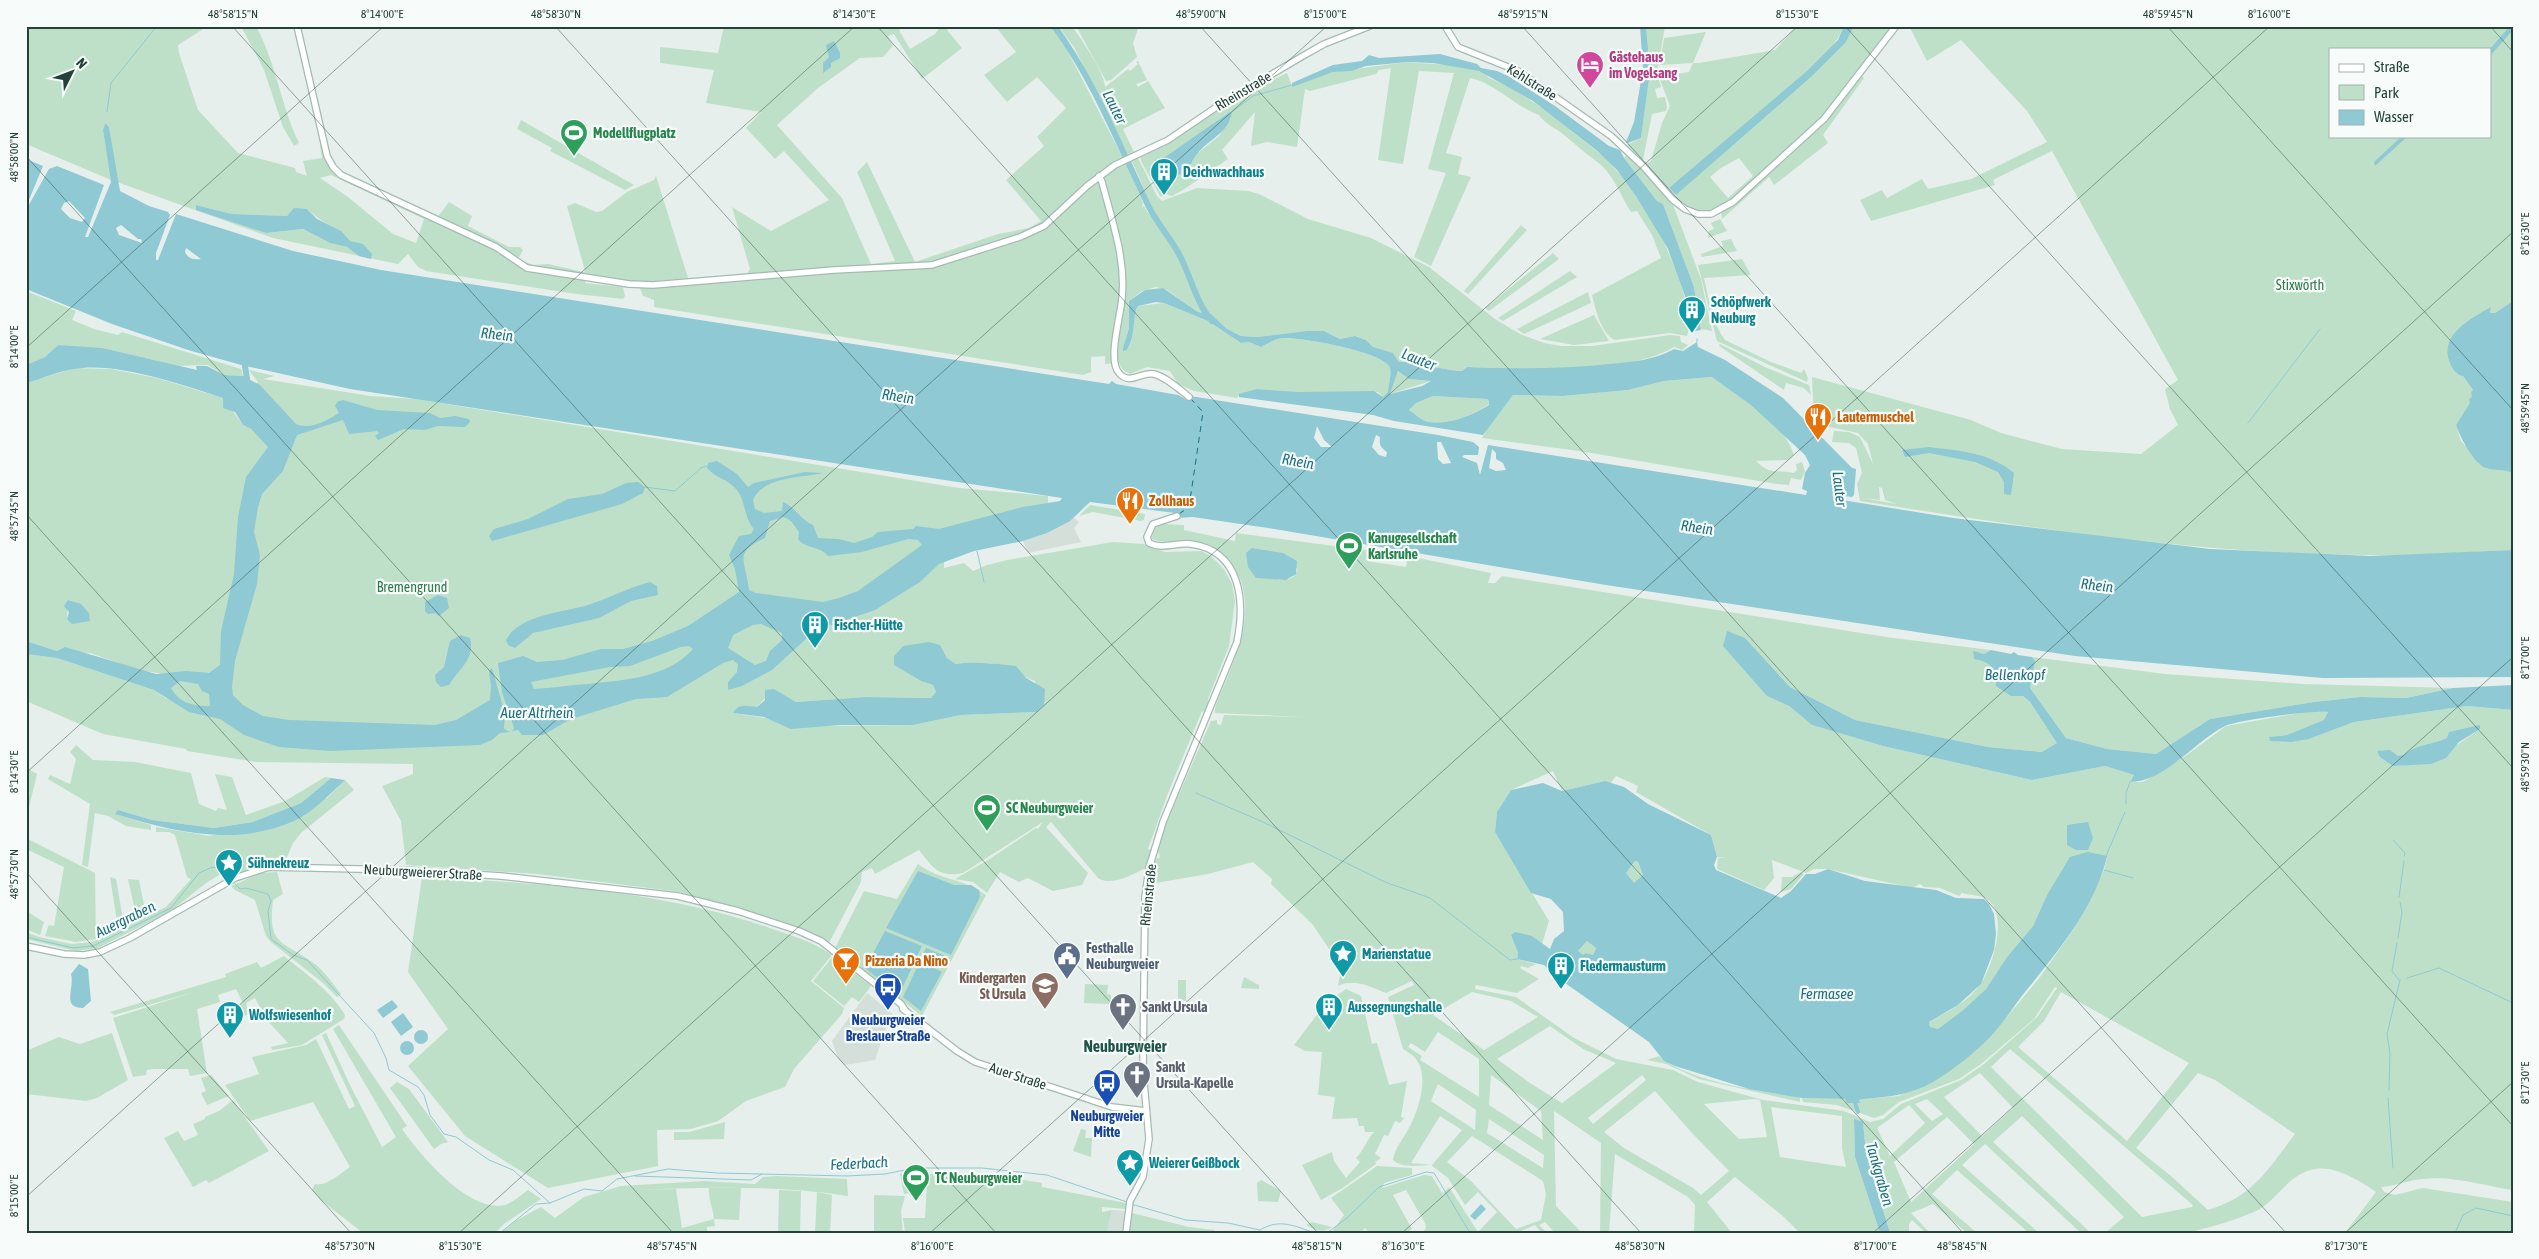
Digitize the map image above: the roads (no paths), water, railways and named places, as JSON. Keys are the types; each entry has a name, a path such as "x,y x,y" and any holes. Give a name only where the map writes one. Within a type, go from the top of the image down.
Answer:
{"main road":[{"name":"Rheinstraße","path":"297,26 327,156 334,167 350,179 496,247 520,264 534,270 653,286 834,270 932,265 1038,230 1099,176 1120,162 1168,140 1223,103 1309,52 1370,26"},
{"name":"Kehlstraße","path":"1445,26 1458,47 1518,71 1620,144 1679,205 1698,214 1717,212 1733,202 1824,119 1896,26"},
{"path":"1099,176 1105,191 1122,264 1122,299 1115,365 1119,374 1126,378 1131,379 1146,374 1157,375 1189,397"},
{"name":"Rheinstraße","path":"1126,1233 1130,1202 1146,1168 1150,1139 1143,1071 1145,916 1148,876 1163,822 1237,642 1241,621 1242,602 1232,570 1213,552 1189,544 1159,546 1149,543 1147,537 1153,524 1176,516"},
{"name":"Neuburgweierer Straße","path":"26,946 64,954 84,955 100,952 130,938 242,875 260,868 288,866 501,876 678,896 712,904 799,931 831,948"},
{"name":"Auer Straße","path":"831,948 904,1006 905,1010 957,1051 975,1062 1112,1107 1146,1111"}],"water":[{"path":"1640,26 1646,26 1650,72 1641,138 1628,143 1626,142 1634,122 1643,69"},
{"path":"1844,26 1854,26 1846,42 1812,76 1676,195 1669,188 1807,71 1838,40"},
{"path":"2510,26 2513,26 2513,30 2492,54 2491,48"},
{"path":"834,41 840,53 840,58 831,63 831,67 823,73 823,63 829,57 826,45"},
{"path":"1440,54 1477,64 1481,68 1497,71 1508,76 1555,106 1609,146 1620,150 1657,201 1663,204 1694,287 1701,330 1690,332 1692,328 1686,299 1668,249 1636,196 1617,170 1596,150 1533,101 1479,71 1433,63 1407,62 1366,66 1351,71 1333,72 1292,87 1292,83 1333,65 1362,61 1369,55 1379,58"},
{"path":"1232,112 1223,131 1197,154 1187,169 1179,175 1167,177 1160,166 1161,160"},
{"name":"Rhein","path":"105,123 109,127 120,191 149,206 168,212 170,215 156,253 156,260 158,260 176,214 293,251 381,270 1109,384 1112,381 1116,384 1178,395 1187,400 1190,396 1473,442 1479,447 1478,455 1464,455 1462,457 1477,463 1480,475 1488,445 1806,495 1807,491 1802,489 1805,473 1810,465 1805,455 1751,405 1712,377 1664,381 1628,390 1563,396 1513,395 1483,435 1394,421 1373,415 1239,397 1239,394 1257,389 1301,392 1374,391 1383,397 1388,392 1390,369 1382,360 1371,355 1321,342 1282,338 1261,347 1249,342 1241,343 1208,321 1164,303 1156,302 1138,306 1132,338 1127,350 1123,351 1129,328 1129,301 1145,290 1163,288 1198,312 1211,314 1227,329 1241,336 1257,337 1306,331 1324,331 1340,339 1355,336 1366,340 1373,347 1393,353 1399,362 1404,362 1407,357 1417,360 1425,368 1433,367 1462,371 1467,367 1538,368 1610,364 1651,358 1674,349 1683,351 1697,342 1698,347 1725,360 1783,398 1852,468 1856,469 1854,495 1852,497 1836,495 1836,499 1953,518 2210,549 2370,556 2513,550 2513,677 2323,678 2075,656 1606,585 1268,528 1193,517 1177,518 1175,513 1090,502 1070,521 1047,533 1023,541 974,551 939,564 920,582 875,610 831,625 807,638 772,670 742,686 728,690 728,682 737,672 738,664 733,660 723,663 667,697 636,699 571,719 543,735 522,735 518,730 512,731 514,728 502,692 498,663 523,656 537,662 562,660 601,649 623,649 652,641 688,626 739,592 735,569 729,555 739,536 751,534 754,529 748,520 739,493 729,483 710,471 707,468 708,463 717,461 737,474 748,487 754,483 805,472 823,473 784,479 765,486 753,500 755,509 764,513 782,511 783,502 813,525 818,538 839,539 854,543 872,537 878,532 913,529 916,526 939,529 1023,507 1060,501 1062,498 350,389 241,365 188,350 112,324 26,289 26,210 49,169 57,166 104,185 85,237 88,237 111,182 103,130","holes":["69,201 85,218 82,222 70,218 61,209 64,203","121,225 138,239 141,239 142,243 119,235 116,228","186,248 201,259 194,259 185,252","1398,371 1409,379 1431,381 1422,386 1390,394","1433,396 1487,399 1489,401 1489,405 1459,419 1441,422 1421,419 1409,410 1416,403","1317,426 1324,440 1332,447 1321,447 1314,438","1376,435 1380,437 1381,446 1387,452 1386,457 1379,455 1372,447","1437,442 1441,442 1451,463 1443,464 1438,459","1492,449 1496,453 1496,459 1503,463 1506,470 1496,471 1489,468","784,517 791,521 799,532 798,539 801,542 828,556 862,552 908,539 918,540 922,545 858,591 823,602 756,593 749,590 744,564 745,553 748,548 765,538 770,521","761,624 782,633 782,640 770,651 766,661 755,665 728,648 733,635 753,625","689,646 693,649 671,666 658,672 630,679 534,689 531,682 610,667 630,666 681,647"]},
{"path":"2400,138 2406,138 2375,166 2374,162"},
{"path":"26,159 43,166 26,207"},
{"path":"196,205 232,214 287,216 294,208 307,209 317,219 341,231 350,241 363,244 372,254 371,259 359,256 347,247 330,243 303,229 266,233 196,210"},
{"path":"2513,301 2513,471 2510,472 2489,469 2481,465 2472,456 2464,443 2456,425 2470,403 2469,399 2472,397 2471,392 2473,390 2463,376 2453,369 2448,353 2449,343 2453,335 2467,321 2491,307 2490,313 2495,313"},
{"name":"Auer Altrhein","path":"58,345 102,348 197,370 196,366 207,366 224,375 243,376 260,385 296,424 302,426 318,424 339,413 335,406 337,402 343,400 377,410 430,413 440,418 455,416 469,419 470,422 465,427 438,426 425,430 404,429 378,440 375,436 379,433 377,431 349,434 343,420 297,435 283,471 262,494 258,507 254,532 260,555 257,584 235,661 233,695 243,705 263,716 289,720 435,725 456,720 490,700 489,671 492,668 505,714 504,729 510,732 500,733 492,740 480,745 330,751 279,747 244,735 220,719 189,712 154,690 57,658 26,654 26,641 57,651 65,647 156,674 186,671 209,673 220,665 221,631 234,574 238,517 246,477 268,447 251,429 243,425 235,412 223,408 223,398 169,381 128,371 90,367 56,373 26,383 26,365 45,357","holes":["180,681 198,684 202,691 209,694 210,706 183,701 171,688"]},
{"path":"1929,447 1974,454 2004,466 2014,473 2011,495 2004,494 2004,482 1998,472 1975,462 1929,453 1905,457 1902,450"},
{"path":"638,482 645,487 643,493 622,504 492,541 489,536 494,529 528,519 568,499 602,494 626,483"},
{"path":"1252,548 1283,553 1297,561 1296,574 1286,580 1256,578 1248,567 1246,553"},
{"path":"650,582 657,586 658,595 631,601 599,618 533,633 515,648 508,645 506,640 512,632 530,620 585,606"},
{"path":"438,595 447,598 449,608 439,616 435,613 428,614 425,611 425,602"},
{"path":"68,600 81,604 89,613 90,621 72,624 67,619 69,612 64,606"},
{"name":"Bellenkopf","path":"1727,631 1745,638 1790,687 1855,720 1988,747 2042,752 2057,743 2030,702 2023,696 2011,696 1996,686 1993,670 1989,664 1974,659 1973,651 1984,654 1991,650 2011,654 2014,652 2018,655 2032,657 2035,661 2030,688 2066,738 2107,749 2156,754 2210,719 2314,702 2360,697 2406,698 2453,688 2513,685 2513,710 2467,706 2354,722 2309,739 2291,742 2270,741 2269,737 2287,735 2324,720 2328,712 2308,712 2276,716 2225,726 2202,741 2168,768 2143,780 2130,782 2134,775 2105,766 2032,780 1883,746 1812,725 1789,706 1767,696 1723,646"},
{"path":"461,635 470,638 471,646 468,658 449,685 441,687 436,682 435,675 444,667 450,641"},
{"path":"929,642 940,645 947,658 956,664 977,663 1016,666 1026,678 1045,689 1044,705 1036,712 961,715 913,725 840,725 791,729 764,717 733,713 740,706 757,707 765,700 765,690 774,689 796,702 866,697 931,698 936,692 933,685 921,681 894,665 894,656 903,646"},
{"path":"2480,725 2480,729 2459,742 2446,758 2431,764 2393,766 2380,757 2377,751 2390,750 2400,756 2417,747 2447,738 2449,732"},
{"path":"331,778 345,780 308,813 294,821 272,829 250,833 227,835 182,831 115,814 118,810 152,820 214,828 253,822 301,803"},
{"name":"Fermasee","path":"1605,781 1624,787 1648,804 1711,835 1717,857 1714,865 1716,870 1781,898 1791,891 1806,874 1815,874 1828,869 1865,881 1936,890 1956,898 1984,899 1994,914 1996,934 1994,950 1981,984 1958,1005 1929,1022 1930,1027 1938,1029 1962,1011 1986,989 2007,957 2033,926 2047,895 2070,857 2088,852 2107,856 2102,875 2094,893 2074,929 1996,1030 1979,1048 1964,1060 1933,1082 1899,1095 1863,1099 1859,1100 1860,1103 1847,1103 1845,1099 1802,1098 1749,1089 1664,1061 1649,1042 1555,976 1544,965 1517,959 1518,953 1511,935 1515,932 1532,936 1550,949 1554,939 1564,931 1563,912 1551,899 1531,893 1495,832 1497,812 1511,790 1543,783 1562,791","holes":["1635,861 1638,862 1643,875 1634,883 1626,873","1587,941 1596,948 1593,955 1586,953 1583,955 1578,951"]},
{"path":"2088,822 2093,838 2088,850 2076,850 2067,845 2067,825"},
{"path":"918,871 954,885 971,885 979,890 980,897 951,955 886,928"},
{"path":"885,931 922,946 899,995 865,968"},
{"path":"926,948 950,958 945,967 922,956"},
{"path":"920,961 942,972 921,1011 903,997"},
{"path":"79,964 88,969 91,1001 83,1008 72,1005 70,996 71,974"},
{"path":"392,1000 398,1007 383,1018 377,1010"},
{"path":"403,1013 413,1027 401,1036 391,1022"},
{"path":"418,1030 424,1030 428,1037 424,1044 418,1044 414,1040 414,1034"},
{"path":"404,1041 410,1041 414,1048 410,1055 404,1055 400,1051 400,1045"},
{"path":"1854,1119 1863,1122 1866,1154 1890,1233 1880,1233 1855,1157"},
{"path":"1481,1204 1486,1209 1475,1220 1470,1216"}],"waterway":[{"path":"107,112 111,83 157,26"},
{"name":"Lauter","path":"1054,26 1094,91 1148,205 1176,249 1198,298 1212,321"},
{"path":"1232,112 1253,96 1292,85"},
{"path":"2248,423 2320,329"},
{"path":"244,360 248,385"},
{"path":"645,487 675,491 701,468 707,466"},
{"path":"977,551 984,582"},
{"path":"2126,804 2126,793 2130,782"},
{"path":"1196,793 1263,822 1385,882 1430,898 1510,960 1517,959"},
{"path":"2106,856 2125,812"},
{"path":"2393,840 2405,853 2404,856"},
{"path":"2399,897 2404,861"},
{"name":"Auergraben","path":"26,937 73,948 93,946 171,908 199,873 217,867 229,875"},
{"path":"2104,870 2133,878"},
{"path":"235,884 240,889 246,888 268,894 271,901 268,911 271,939 293,955 307,960 374,1033 386,1058 389,1070 418,1087 424,1095 430,1115 444,1134 456,1137 489,1160 513,1170 550,1203"},
{"path":"2398,938 2402,912 2400,902"},
{"path":"2397,943 2392,971 2399,980"},
{"path":"2407,978 2439,968 2513,1003"},
{"path":"2389,1090 2390,1053 2387,1034 2400,980"},
{"path":"2388,1098 2393,1168"},
{"name":"Tankgraben","path":"1855,1103 1858,1112"},
{"name":"Federbach","path":"500,1233 536,1204 550,1203 584,1189 602,1191 617,1179 668,1169 717,1173 847,1176 885,1174 915,1168 982,1168 1047,1175 1127,1202"},
{"name":"Federbach","path":"1327,1233 1347,1218 1379,1187 1426,1172 1434,1173 1470,1233"},
{"path":"635,1176 751,1180 762,1174"},
{"name":"Federbach","path":"1131,1204 1186,1220 1228,1223 1260,1230 1274,1224 1287,1224 1315,1233"},
{"name":"Federbach","path":"2455,1233 2463,1215 2476,1208 2513,1216"}],"place":[{"name":"Gästehaus im Vogelsang","path":"1590,89"},
{"name":"Modellflugplatz","path":"574,157"},
{"name":"Deichwachhaus","path":"1164,196"},
{"name":"Schöpfwerk Neuburg","path":"1692,334"},
{"name":"Lautermuschel","path":"1818,441"},
{"name":"Zollhaus","path":"1130,525"},
{"name":"Kanugesellschaft Karlsruhe","path":"1349,570"},
{"name":"Fischer-Hütte","path":"815,649"},
{"name":"SC Neuburgweier","path":"987,832"},
{"name":"Sühnekreuz","path":"229,887"},
{"name":"Marienstatue","path":"1343,978"},
{"name":"Festhalle Neuburgweier","path":"1067,980"},
{"name":"Pizzeria Da Nino","path":"846,985"},
{"name":"Fledermausturm","path":"1561,990"},
{"name":"Kindergarten St Ursula","path":"1045,1010"},
{"name":"Neuburgweier Breslauer Straße","path":"888,1011"},
{"name":"Sankt Ursula","path":"1123,1031"},
{"name":"Aussegnungshalle","path":"1329,1031"},
{"name":"Wolfswiesenhof","path":"230,1039"},
{"name":"Sankt Ursula-Kapelle","path":"1137,1099"},
{"name":"Neuburgweier Mitte","path":"1107,1107"},
{"name":"Weierer Geißbock","path":"1130,1187"},
{"name":"TC Neuburgweier","path":"916,1202"}],"district":[{"name":"Neuburgweier","path":"1125,1046"}],"park label":[{"name":"Stixwörth","path":"2300,285"},
{"name":"Bremengrund","path":"412,587"}]}
